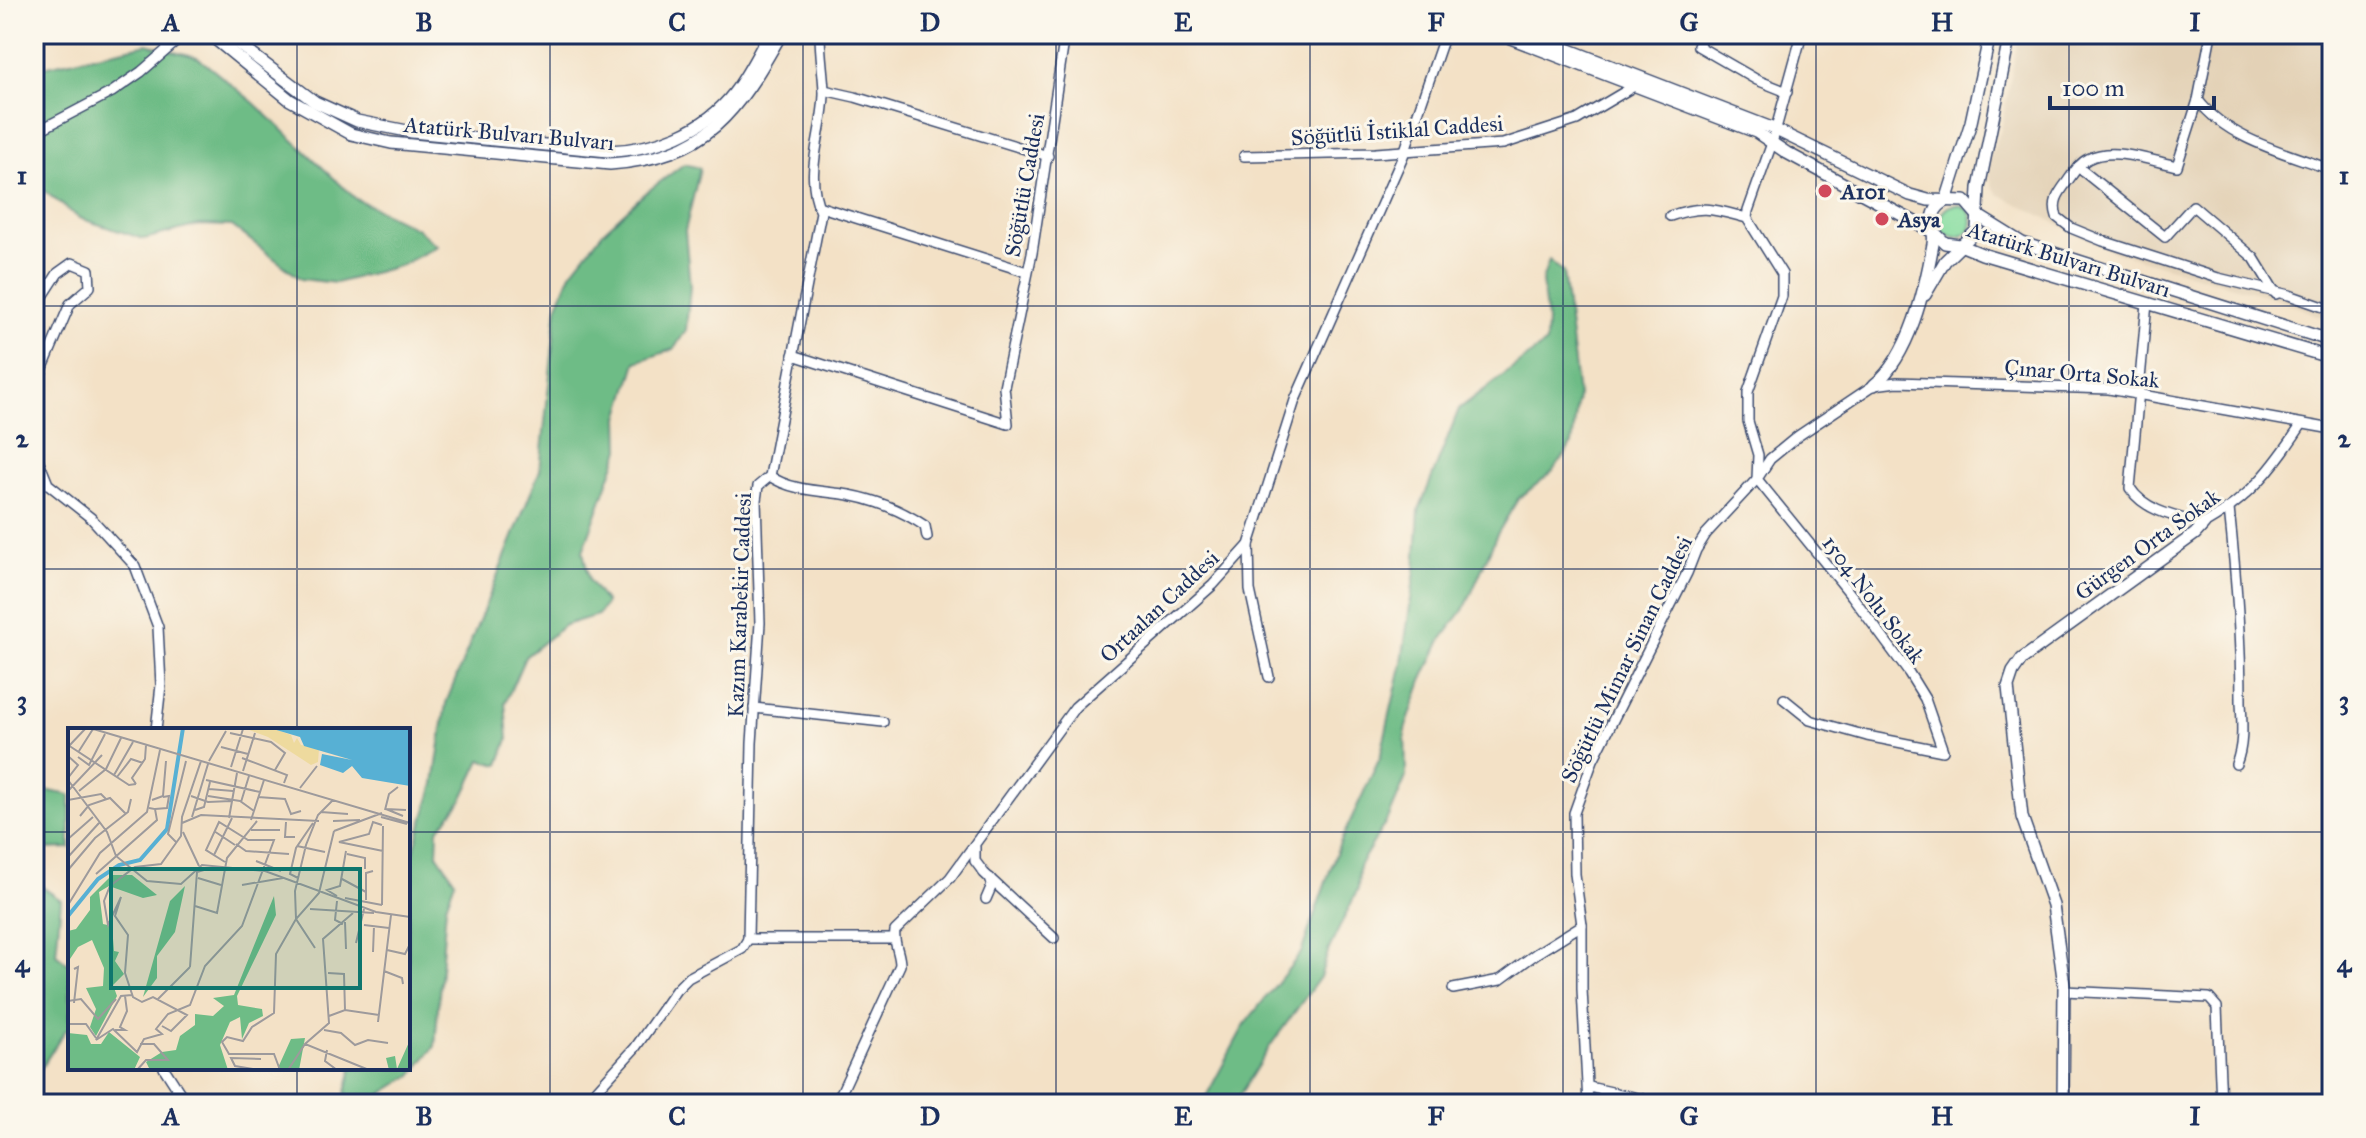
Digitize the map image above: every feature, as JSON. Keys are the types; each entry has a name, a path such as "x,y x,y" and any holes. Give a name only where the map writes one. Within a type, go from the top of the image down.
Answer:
{"street":[{"path":"34,133 112,92 185,34"},
{"name":"Atatürk Bulvarı Bulvarı","path":"209,34 290,100 351,134 391,143 610,164 658,157 704,135 738,105 781,34"},
{"name":"Atatürk Bulvarı Bulvarı","path":"225,34 315,102 357,121 412,132 626,151 680,135 722,107 742,82 769,34"},
{"name":"Kazım Karabekir Caddesi","path":"748,939 754,708 760,623 756,500 758,486 770,476 821,212 813,165 824,90 820,34"},
{"name":"Söğütlü Caddesi","path":"793,355 1008,424 1004,387 1048,156 1065,34"},
{"name":"Ortaalan Caddesi","path":"894,939 895,931 950,878 975,847 1075,707 1213,585 1249,545 1295,400 1405,151 1445,34"},
{"name":"Atatürk Bulvarı Bulvarı","path":"1500,34 1756,132 1935,233 1945,243 2332,358"},
{"name":"Atatürk Bulvarı Bulvarı","path":"1528,34 1774,129 1894,189 1928,200 1965,201 1977,215 2022,243 2332,341"},
{"path":"1703,34 1698,46 1757,80 1787,92"},
{"path":"1917,310 1935,233 1932,218 1939,205 1946,201 1971,122 1990,34"},
{"path":"1874,385 1896,363 1917,310 1945,261 1977,230 1979,188 2010,34"},
{"path":"2211,34 2198,100 2177,166 2124,155 2087,159 2058,193 2054,203 2057,217 2071,228 2218,278 2332,312"},
{"path":"1747,218 1787,92 1798,35"},
{"name":"Söğütlü İstiklal Caddesi","path":"1244,156 1405,151 1503,144 1577,120 1636,85"},
{"path":"824,90 1048,156"},
{"path":"2198,100 2213,119 2225,126 2332,170"},
{"path":"2078,167 2165,237 2193,206 2249,253 2259,264 2274,293"},
{"path":"818,206 1027,272"},
{"path":"1670,216 1692,208 1706,207 1747,218 1782,274 1782,296 1748,392 1748,421 1758,455 1757,479"},
{"path":"34,310 58,273 72,263 89,270 90,287 70,304 42,370 35,398 35,452 48,484 91,518 135,566 158,627 161,685 156,728"},
{"path":"2147,303 2130,488 2142,503 2204,524"},
{"name":"Çınar Orta Sokak","path":"1874,385 1940,382 2139,392 2332,429"},
{"name":"Söğütlü Mimar Sinan Caddesi","path":"1588,1104 1582,925 1572,830 1574,813 1593,760 1706,534 1757,479 1778,451 1874,385"},
{"name":"Gürgen Orta Sokak","path":"2064,991 2053,905 2022,817 2008,687 2013,672 2022,659 2248,495 2267,475 2302,424"},
{"path":"770,476 792,485 854,496 908,515 925,526 927,537"},
{"name":"1504 Nolu Sokak","path":"1757,479 1852,596 1909,673 1925,699 1943,751 1867,736 1810,720 1784,699"},
{"path":"2229,509 2237,584 2241,670 2242,747 2236,764"},
{"path":"1249,545 1250,590 1269,677"},
{"path":"2331,706 2332,681"},
{"path":"754,708 883,722"},
{"path":"975,847 975,861 1054,938"},
{"path":"986,899 992,885 990,878"},
{"path":"1453,989 1500,980 1582,925"},
{"path":"584,1104 635,1048 676,990 688,978 742,949 748,939 894,939 900,965 836,1104"},
{"path":"2063,1104 2064,991 2209,998 2217,1007 2221,1104"},
{"path":"165,1070 187,1104"},
{"path":"1589,1087 1665,1104"}],"shaded area":[{"path":"2019,34 2332,34 2332,321 2278,299 2110,250 1998,194 1992,185 1987,164 2001,130"}],"green space":[{"path":"147,44 197,57 253,102 356,199 416,228 437,246 402,265 336,283 301,279 232,226 199,225 144,239 79,218 34,183 34,69"},
{"path":"684,164 700,168 685,231 690,286 686,330 674,349 636,362 619,418 620,449 583,551 589,580 606,603 598,615 565,625 525,657 505,703 508,739 499,765 481,760 462,800 438,830 437,854 455,881 446,906 435,1046 412,1075 383,1093 378,1104 343,1104 352,1070 410,1070 410,863 434,784 446,703 540,470 557,307 571,273 604,231 644,194"},
{"path":"1956,205 1968,209 1972,221 1968,233 1956,237 1944,233 1940,221 1944,209"},
{"path":"1549,260 1563,272 1578,396 1572,444 1552,472 1518,499 1496,536 1466,606 1441,640 1422,681 1405,730 1406,777 1390,815 1359,866 1358,889 1329,949 1320,977 1270,1046 1234,1104 1202,1104 1245,1024 1301,953 1339,845 1380,758 1402,662 1415,571 1419,510 1459,409 1546,343 1547,321 1542,281"},
{"path":"34,788 68,795 68,848 37,849 35,882 61,900 56,954 68,963 68,1029 34,1079"}],"place":[{"name":"A101","path":"1825,191"},
{"name":"Asya","path":"1882,219"}]}
